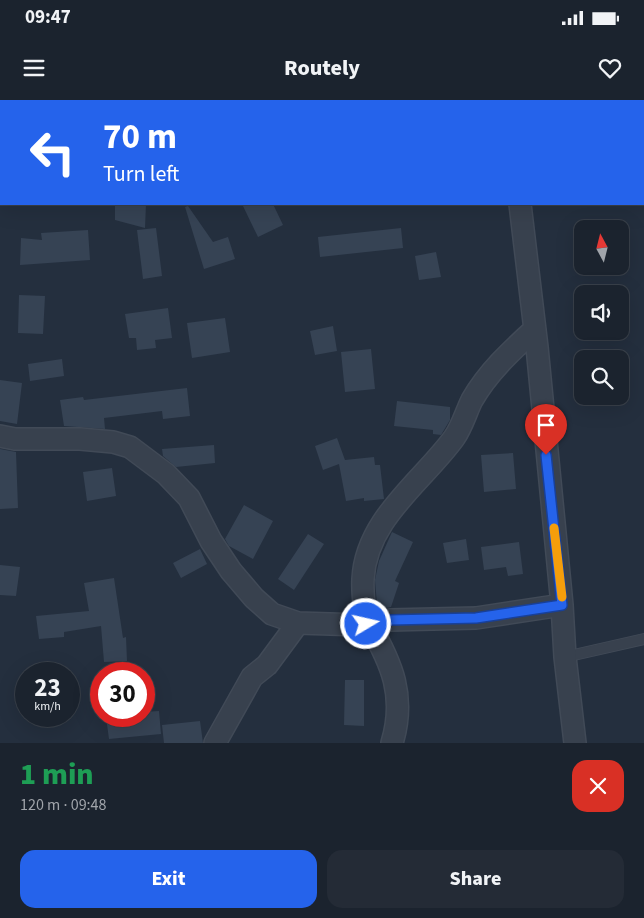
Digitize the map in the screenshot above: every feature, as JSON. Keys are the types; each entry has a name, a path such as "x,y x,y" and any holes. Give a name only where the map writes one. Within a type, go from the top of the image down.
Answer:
{"street":[{"path":"520,205 535,329 562,605 565,657 575,743"},
{"path":"392,743 397,726 398,690 386,653 368,624 363,578 369,551 378,530 394,506 455,436 473,399 499,362 535,329"},
{"path":"0,436 14,439 96,440 130,447 166,474 189,498 211,541 231,571 254,598 272,614 298,623 368,624 390,620 476,618 562,605"},
{"path":"215,743 252,677 267,665 298,623"}],"lane":[{"path":"565,657 644,639"}],"building":[{"path":"115,205 146,205 145,228 115,220"},
{"path":"242,205 273,205 283,225 258,237"},
{"path":"188,206 213,242 228,237 235,259 204,269 185,207"},
{"path":"156,228 162,276 143,279 137,230"},
{"path":"401,228 403,248 320,257 318,237"},
{"path":"88,230 90,260 20,265 21,238 42,240 41,233"},
{"path":"436,252 441,277 419,280 415,256"},
{"path":"19,295 45,296 43,334 18,333"},
{"path":"168,308 172,338 155,340 156,348 137,350 136,338 129,338 125,314"},
{"path":"225,318 230,352 192,358 187,323"},
{"path":"333,326 337,351 315,355 310,331"},
{"path":"371,349 375,389 345,392 341,352"},
{"path":"62,359 64,376 30,381 28,364"},
{"path":"0,380 22,383 17,424 0,421"},
{"path":"187,388 190,416 163,419 162,411 104,418 105,429 64,426 60,400 83,397 84,400"},
{"path":"397,401 450,407 450,420 441,435 433,434 433,430 394,426"},
{"path":"337,438 345,460 374,457 375,465 380,465 384,499 364,501 364,498 346,501 339,464 323,470 315,446"},
{"path":"214,445 215,463 176,467 163,456 162,449"},
{"path":"0,449 16,452 18,508 0,509"},
{"path":"513,453 516,489 484,492 481,455"},
{"path":"112,468 116,496 87,501 83,472"},
{"path":"244,505 273,521 253,559 229,546 225,539"},
{"path":"392,532 413,542 395,581 399,583 391,607 386,608 377,605 375,580 379,561"},
{"path":"308,534 324,544 294,590 278,579"},
{"path":"466,539 469,560 447,563 443,543"},
{"path":"519,542 523,574 508,576 506,567 484,570 481,547"},
{"path":"200,549 207,564 181,578 173,563"},
{"path":"0,565 20,567 16,596 0,595"},
{"path":"114,578 123,638 126,637 127,661 104,662 101,626 64,632 64,637 39,639 36,616 89,611 84,583"},
{"path":"345,680 364,680 364,726 344,725"},
{"path":"155,711 159,711 161,734 109,739 107,727 155,727"},
{"path":"200,721 203,743 164,743 162,725"}],"slow traffic":[{"path":"554,528 562,597"}],"route":[{"path":"366,624 390,620 432,621 476,618 513,614 562,605 546,455"}]}
